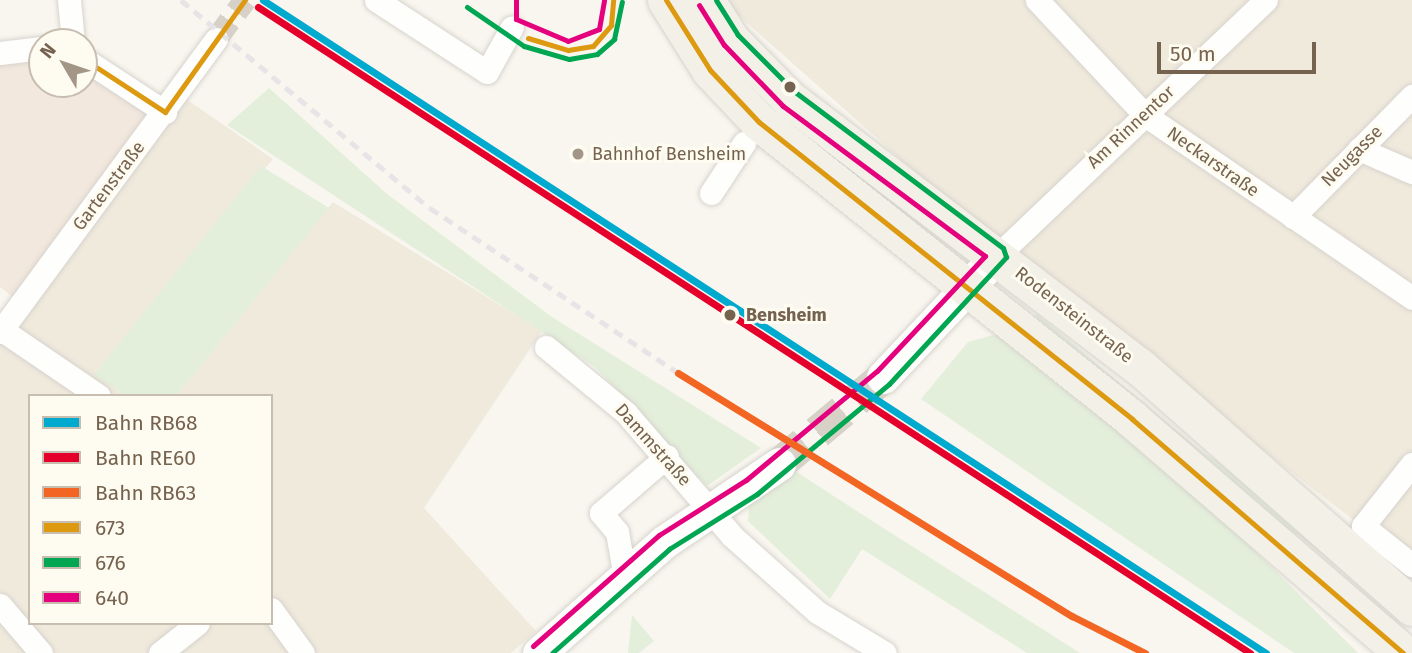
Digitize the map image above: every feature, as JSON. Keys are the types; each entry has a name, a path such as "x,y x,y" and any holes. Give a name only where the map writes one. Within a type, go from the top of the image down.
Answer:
{"main road":[{"path":"666,0 719,81 969,285 1403,653"},
{"name":"Rodensteinstraße","path":"725,22 789,99 998,255 1397,574 1412,607"},
{"path":"883,376 998,255"},
{"path":"539,653 625,577 711,511 779,464"},
{"path":"1353,611 1397,574"}],"street":[{"path":"69,0 72,28"},
{"path":"376,0 486,72 512,27"},
{"name":"Neckarstraße","path":"1037,0 1145,115 1412,298"},
{"name":"Am Rinnentor","path":"998,255 1266,0"},
{"name":"Gartenstraße","path":"1,331 165,112 216,39"},
{"path":"0,53 28,50"},
{"path":"98,69 165,112"},
{"name":"Neugasse","path":"1293,217 1412,96"},
{"path":"711,193 744,144"},
{"path":"1359,149 1412,172"},
{"path":"1,331 96,394"},
{"name":"Dammstraße","path":"545,347 586,376 667,456 711,511 817,612 885,653"},
{"path":"625,577 617,532 601,513 667,456"},
{"name":"Rodensteinstraße","path":"1397,574 1363,526 1412,464"},
{"path":"0,605 41,653"},
{"path":"273,612 303,653"},
{"path":"160,653 195,625"}],"shaded area":[{"path":"721,0 1412,0 1412,565 1009,255"},
{"path":"28,43 28,98 98,98 98,57 165,97 17,300 0,287 0,45"},
{"path":"170,88 273,159 95,375 123,394 28,394 28,625 273,625 273,394 178,394 333,202 542,331 424,508 536,631 511,653 0,653 0,322"}],"green space":[{"path":"269,88 387,194 552,317 761,448 707,486 595,367 227,125"},
{"path":"261,166 329,208 178,394 123,394 94,375"},
{"path":"1037,314 1204,453 1239,473 1365,589 1299,536 1265,519 1034,318"},
{"path":"1007,331 1132,429 1358,653 1294,653 921,399 968,342"},
{"path":"795,471 1080,653 1027,653 862,549 830,599 748,521 749,505"},
{"path":"632,615 654,641 639,653 628,653"}],"tunnel":[{"path":"216,39 245,0"},
{"path":"779,464 883,377"}],"railway":[{"path":"181,0 430,208 678,373"}],"rail line":[{"name":"RB68","path":"263,0 1266,653"},
{"name":"RE60","path":"258,7 1250,653"},
{"name":"RB63","path":"678,373 1072,616 1145,653"}],"transit line":[{"name":"673","path":"165,112 245,0"},
{"name":"640","path":"516,0 516,19 568,41 599,29 604,0"},
{"name":"673","path":"528,38 568,50 593,46 611,25 613,0"},
{"name":"673","path":"666,0 710,70 759,122 1132,419 1403,653"},
{"name":"676","path":"552,653 669,549 757,494 889,384 1006,257 1003,248 795,92 738,35 716,0"},
{"name":"676","path":"467,7 524,46 569,59 597,54 614,39 622,2"},
{"name":"640","path":"533,646 659,535 746,480 877,371 985,256 783,106 724,45 699,5"},
{"name":"673","path":"98,68 165,112"}],"place":[{"name":"Bahnhof Bensheim","path":"578,154"},
{"name":"Bensheim","path":"730,315"}]}
